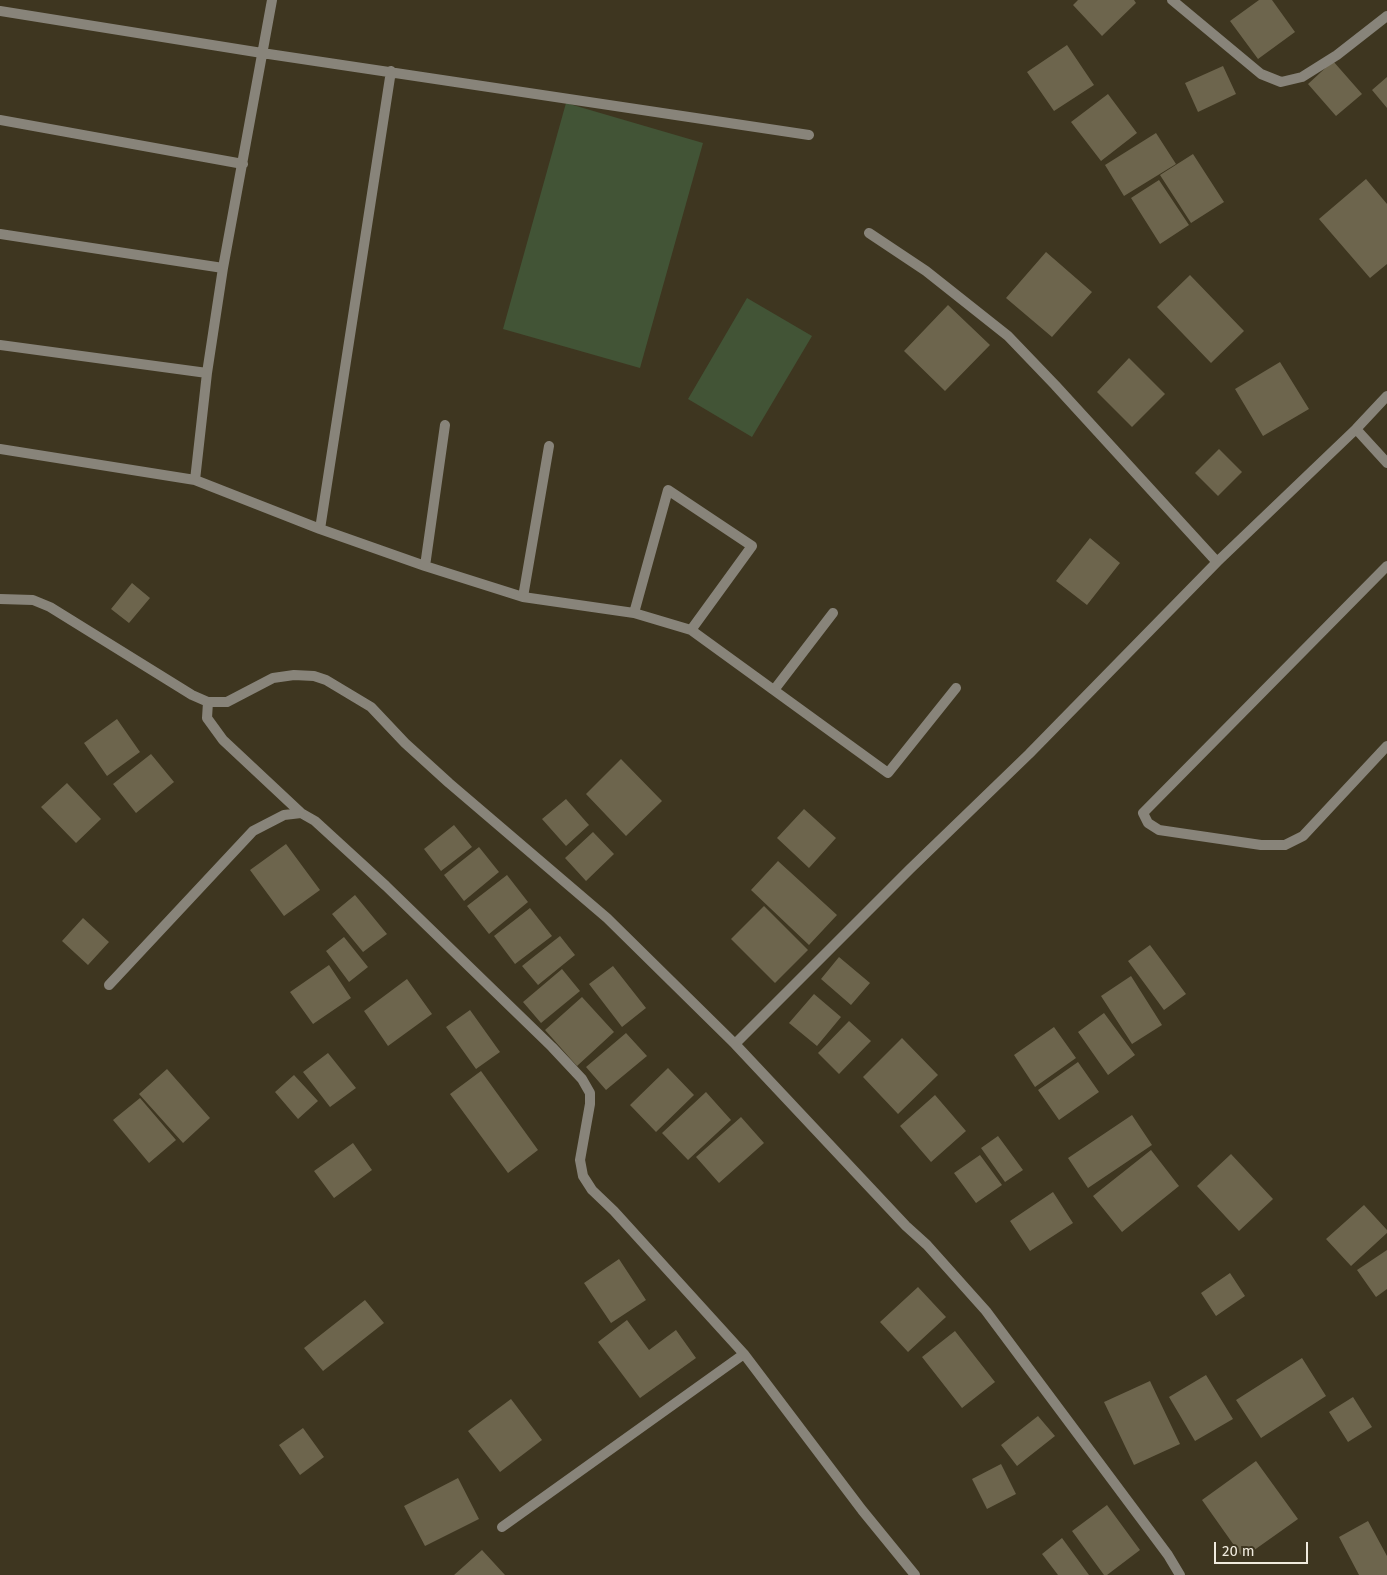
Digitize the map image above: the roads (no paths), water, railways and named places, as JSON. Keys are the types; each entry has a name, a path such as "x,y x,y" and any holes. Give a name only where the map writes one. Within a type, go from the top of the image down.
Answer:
{"street":[{"path":"195,480 207,373 223,268 272,0"},
{"path":"1172,0 1260,74 1281,82 1302,78 1387,16"},
{"path":"0,12 809,135"},
{"path":"320,529 391,71"},
{"path":"0,120 243,164"},
{"path":"869,232 926,270 1008,336 1217,562"},
{"path":"0,234 223,268"},
{"path":"0,345 207,373"},
{"path":"734,1044 910,869 1030,754 1217,562 1356,429 1387,396"},
{"path":"426,566 445,425"},
{"path":"1356,429 1387,463"},
{"path":"523,597 549,446"},
{"path":"0,449 195,480 320,529 523,597 634,613 691,630 888,773 956,688"},
{"path":"634,613 668,490 752,546 691,630"},
{"path":"1387,566 1143,813 1148,823 1159,830 1261,845 1284,845 1303,836 1387,746"},
{"path":"0,599 33,600 50,607 192,695 208,702 227,702 273,678 294,675 314,676 326,680 371,707 405,743 449,783 607,918 734,1044 906,1226 927,1245 986,1311 1168,1555 1180,1575"},
{"path":"774,690 834,613"},
{"path":"208,702 208,718 223,740 301,813 315,821 386,886 552,1047 582,1079 590,1093 590,1104 580,1160 583,1176 592,1190 614,1211 744,1354 862,1510 914,1575"},
{"path":"109,984 253,831 284,815 301,813"},
{"path":"502,1527 744,1354"}]}
